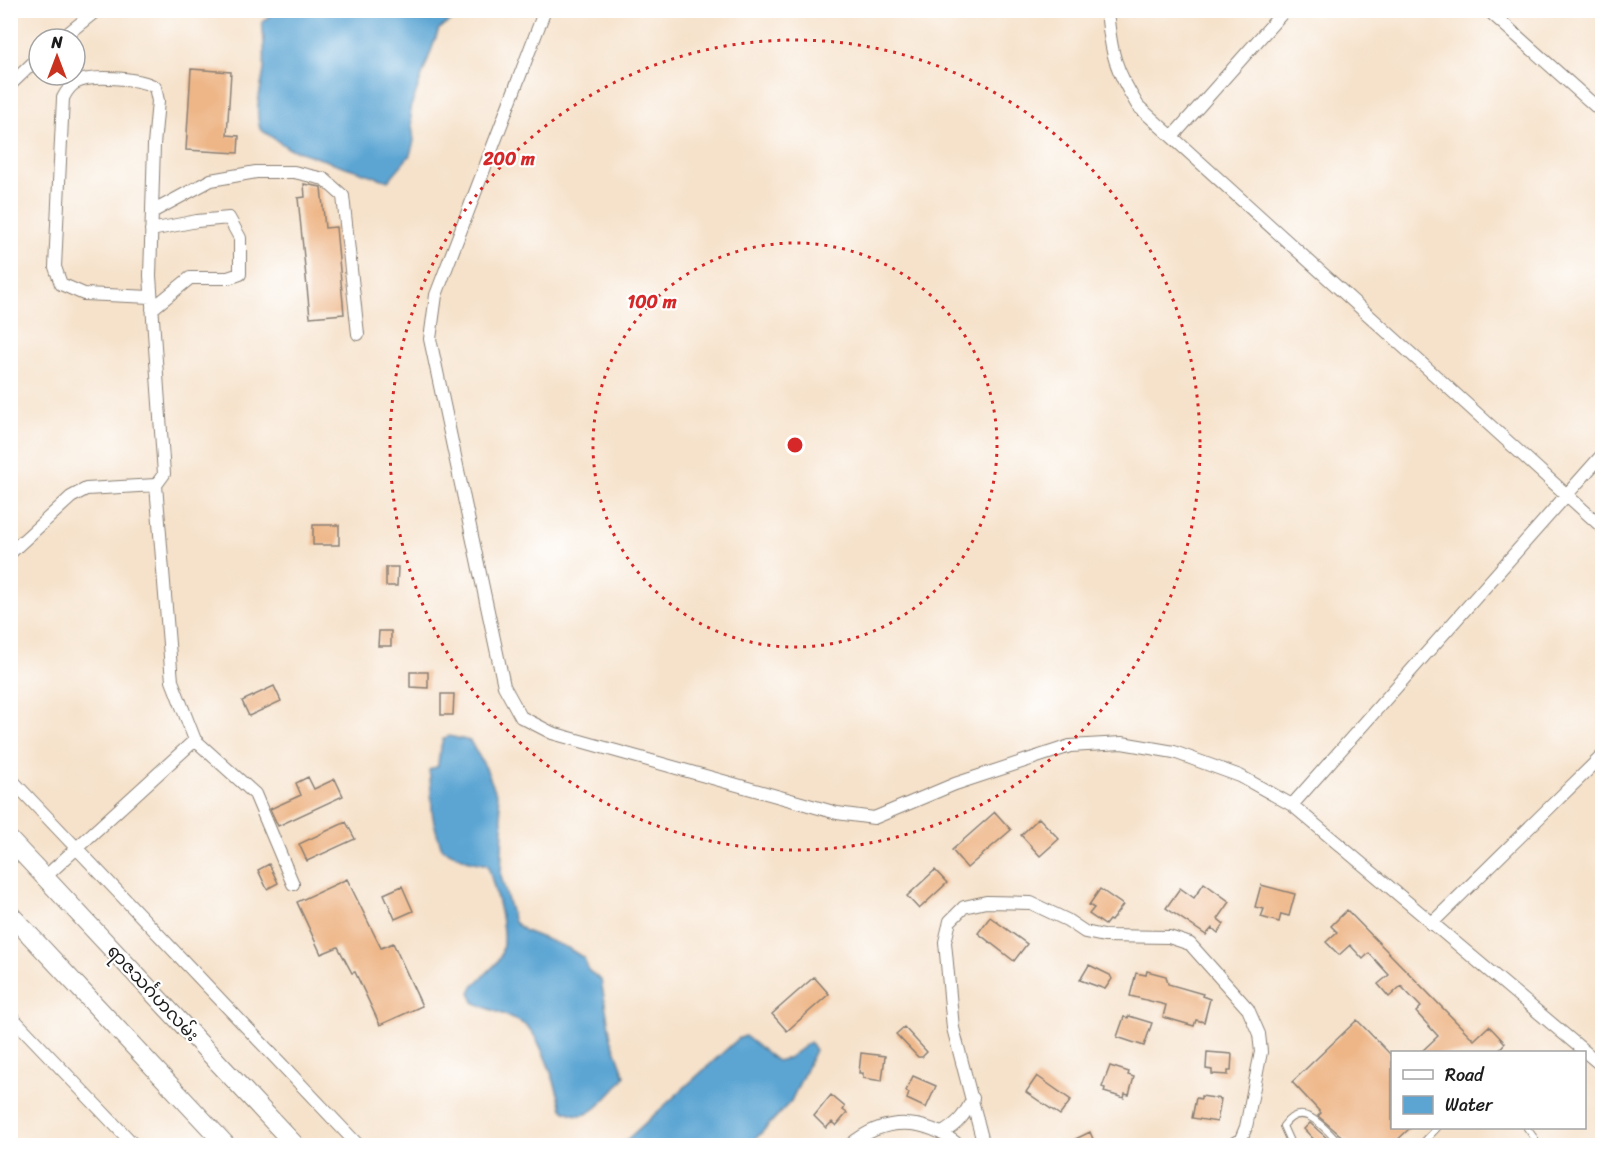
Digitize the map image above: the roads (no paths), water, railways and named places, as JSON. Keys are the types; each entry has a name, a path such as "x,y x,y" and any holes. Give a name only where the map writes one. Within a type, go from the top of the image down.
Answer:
{"main road":[{"name":"ရာဇသင်္ဂဟလမ်း","path":"10,840 296,1146"},
{"path":"10,914 227,1146"}],"street":[{"path":"76,27 97,10"},
{"path":"545,10 436,296 430,339 504,686 521,717 552,733 837,813 874,818 955,784 1070,746 1122,743 1174,752 1229,772 1292,806 1584,1051"},
{"path":"1107,10 1110,42 1118,74 1138,106 1602,527"},
{"path":"1172,136 1285,10"},
{"path":"1488,10 1602,112"},
{"path":"10,85 27,69"},
{"path":"151,230 197,221 229,218 240,238 240,274 228,278 190,278 152,303 84,294 61,284 55,267 63,98 74,84 83,80 138,79 155,87 158,101 151,230 152,303 164,474 156,485 172,681 195,740 255,794 293,884"},
{"path":"152,212 211,180 256,172 294,172 324,179 343,196 357,334"},
{"path":"1292,806 1602,455"},
{"path":"10,553 71,497 86,489 156,485"},
{"path":"45,877 195,740"},
{"path":"1431,924 1602,756"},
{"path":"10,778 359,1146"},
{"path":"984,1146 953,1028 945,963 945,942 950,921 964,908 986,902 1031,903 1067,920 1085,932 1104,936 1168,937 1190,944 1248,1009 1259,1034 1261,1052 1246,1127 1239,1143"},
{"path":"10,1015 135,1146"},
{"path":"1586,1053 1602,1066"},
{"path":"942,1133 955,1126 973,1098"},
{"path":"849,1146 868,1132 886,1124 920,1124 942,1133 960,1146"}],"lane":[{"path":"1292,1146 1283,1126 1290,1116 1296,1114 1308,1116 1342,1146"},
{"path":"1420,1146 1436,1129"},
{"path":"1528,1129 1534,1139 1533,1146"}],"water":[{"path":"338,10 347,13 376,10 467,11 439,29 410,109 414,141 410,155 388,181 288,148 260,129 258,106 264,69 262,22 276,11"},
{"path":"449,736 470,741 486,768 499,801 503,828 501,876 514,922 525,931 568,948 584,958 589,971 601,980 611,1038 625,1076 596,1108 586,1114 577,1115 562,1109 548,1064 531,1030 513,1018 474,1002 470,992 498,961 502,952 503,928 488,865 469,861 442,849 436,828 432,813 429,770 438,766 443,739"},
{"path":"745,1036 777,1061 788,1058 810,1042 815,1050 791,1101 750,1145 621,1145 738,1039"}]}
